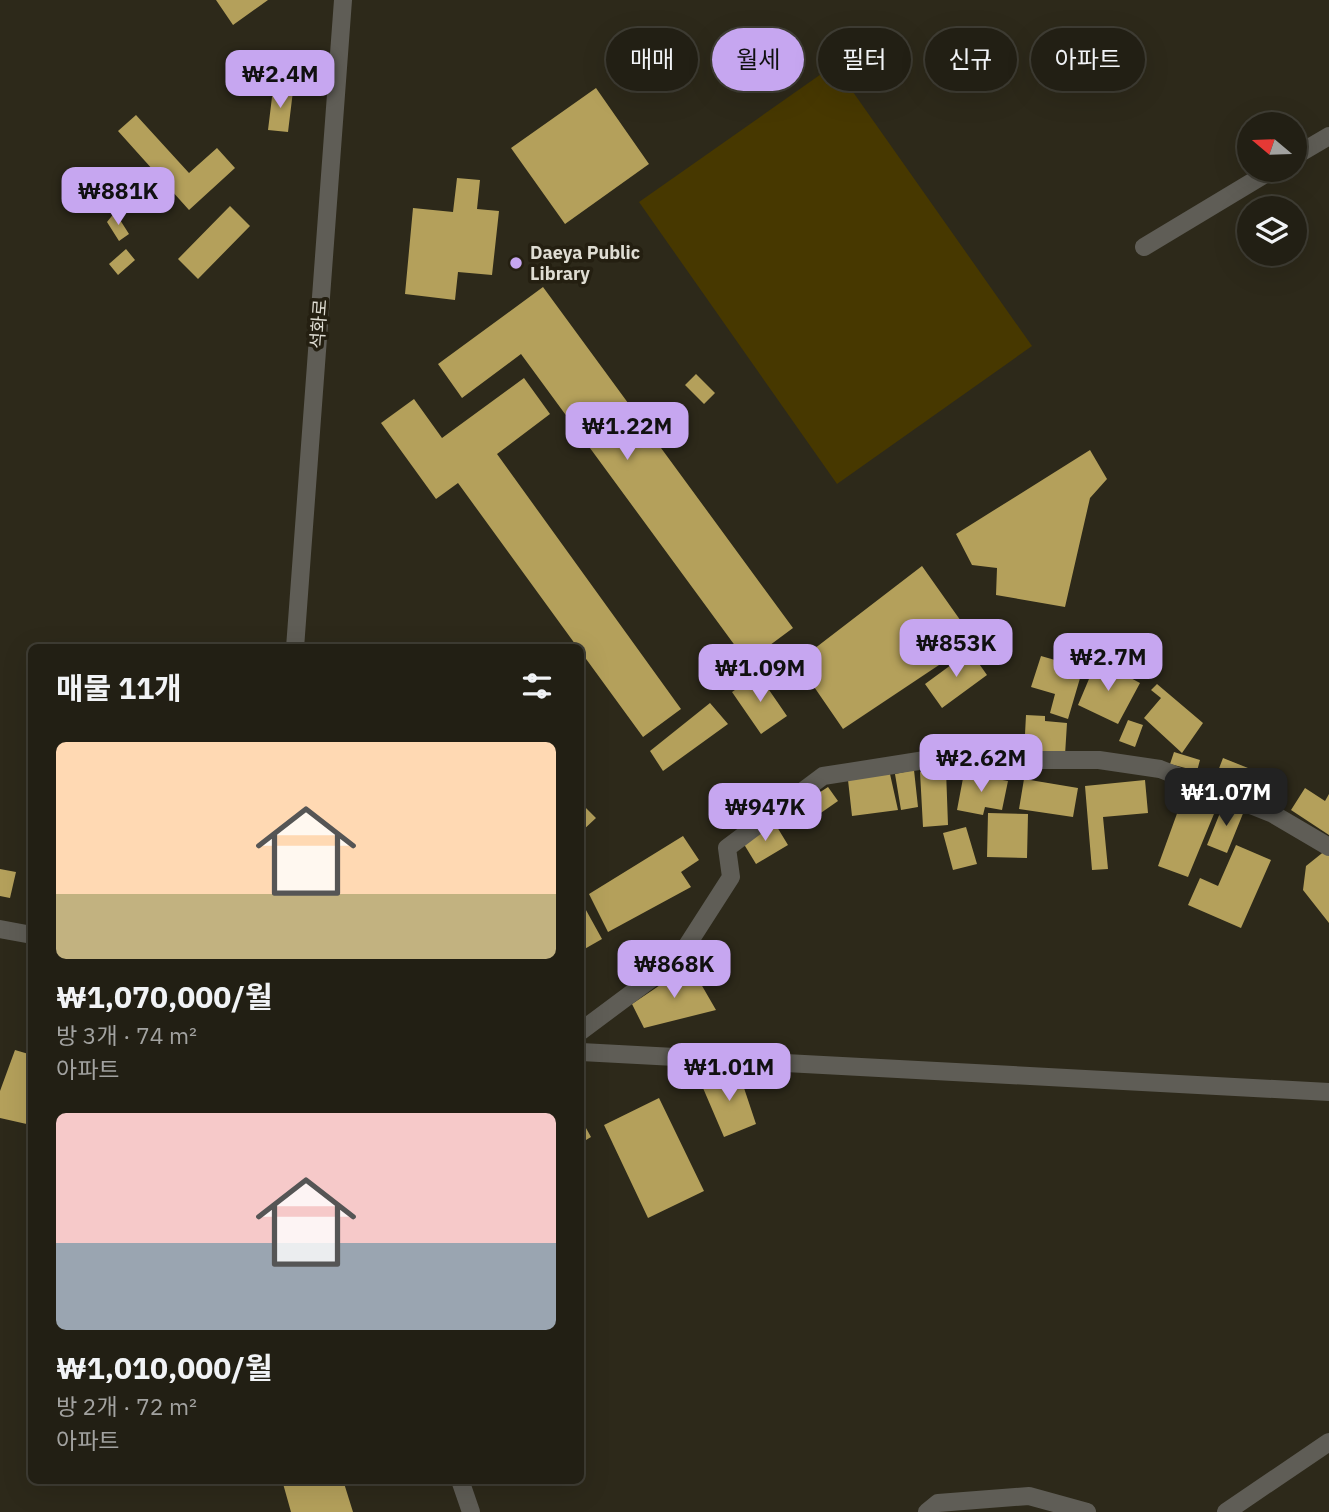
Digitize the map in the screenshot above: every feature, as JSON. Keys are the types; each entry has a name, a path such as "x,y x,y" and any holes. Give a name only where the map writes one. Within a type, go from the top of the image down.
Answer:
{"street":[{"name":"석화로","path":"295,644 343,0"},
{"path":"1307,149 1329,136"},
{"path":"1144,247 1252,182"},
{"path":"584,1029 679,958 731,877 727,848 823,776 925,760 1099,760 1160,769 1273,814 1329,847"},
{"path":"0,929 28,934"},
{"path":"584,1052 1329,1092"},
{"path":"1226,1512 1329,1442"},
{"path":"461,1484 471,1512"},
{"path":"927,1512 938,1503 1029,1496 1087,1512"}],"shaded area":[{"path":"818,76 818,91 852,91 1032,346 837,484 639,202 797,91 804,91 804,86"}],"building":[{"path":"216,0 268,0 233,25"},
{"path":"596,88 649,164 565,224 511,148"},
{"path":"273,89 293,91 288,132 268,130"},
{"path":"136,115 189,173 217,148 235,168 189,210 118,131"},
{"path":"457,178 480,180 477,209 499,211 492,275 458,272 455,300 405,294 413,208 453,212"},
{"path":"230,206 250,226 198,279 178,259"},
{"path":"115,212 129,234 119,241 107,222"},
{"path":"126,249 135,260 118,275 109,264"},
{"path":"543,287 793,628 747,662 521,354 462,398 438,364"},
{"path":"696,374 715,393 704,404 685,385"},
{"path":"524,378 550,414 497,454 681,709 643,737 584,656 584,644 575,644 458,483 436,499 381,423 414,399 442,438"},
{"path":"1090,450 1107,479 1090,498 1065,607 996,595 997,568 972,565 956,534"},
{"path":"922,566 975,641 843,729 797,662"},
{"path":"970,651 987,675 942,708 925,684"},
{"path":"1041,656 1083,668 1068,719 1050,713 1055,694 1031,687"},
{"path":"1097,660 1140,683 1118,724 1078,705"},
{"path":"758,674 787,716 761,734 732,692"},
{"path":"1157,684 1203,723 1182,753 1144,718 1161,698 1151,690"},
{"path":"710,703 728,724 663,771 650,751"},
{"path":"1026,715 1045,716 1045,721 1067,723 1065,755 1024,753"},
{"path":"1128,720 1143,725 1135,747 1119,741"},
{"path":"1174,752 1200,760 1197,771 1170,764"},
{"path":"1223,758 1268,776 1260,796 1215,779"},
{"path":"914,770 918,807 901,810 895,774"},
{"path":"946,770 948,825 923,827 920,772"},
{"path":"964,773 1008,781 1002,810 985,807 983,815 957,810"},
{"path":"890,774 898,810 852,816 848,780"},
{"path":"1024,779 1078,788 1073,817 1019,809"},
{"path":"1145,780 1148,813 1103,817 1108,869 1092,870 1085,786"},
{"path":"828,787 838,801 815,817 805,802"},
{"path":"1305,788 1325,801 1329,794 1329,835 1291,810"},
{"path":"1183,797 1216,809 1188,877 1158,866"},
{"path":"1224,803 1244,811 1227,853 1207,845"},
{"path":"584,806 596,818 584,829"},
{"path":"988,813 1028,814 1027,858 987,857"},
{"path":"774,822 788,845 756,864 742,841"},
{"path":"966,827 977,864 953,870 943,833"},
{"path":"683,836 699,860 681,872 691,887 608,932 589,894"},
{"path":"1236,845 1271,860 1241,928 1188,905 1200,878 1218,886"},
{"path":"1326,850 1329,853 1329,923 1303,890 1306,866"},
{"path":"0,869 16,872 10,898 0,896"},
{"path":"584,906 602,939 584,949"},
{"path":"690,965 716,1010 644,1028 632,1004"},
{"path":"15,1050 28,1054 28,1124 0,1118 0,1091"},
{"path":"724,1072 742,1082 756,1124 724,1137 700,1081"},
{"path":"659,1098 704,1191 648,1218 604,1125"},
{"path":"584,1124 591,1137 584,1141"},
{"path":"283,1484 344,1484 353,1512 291,1512"}],"place":[{"name":"Daeya Public Library","path":"516,263"}]}
